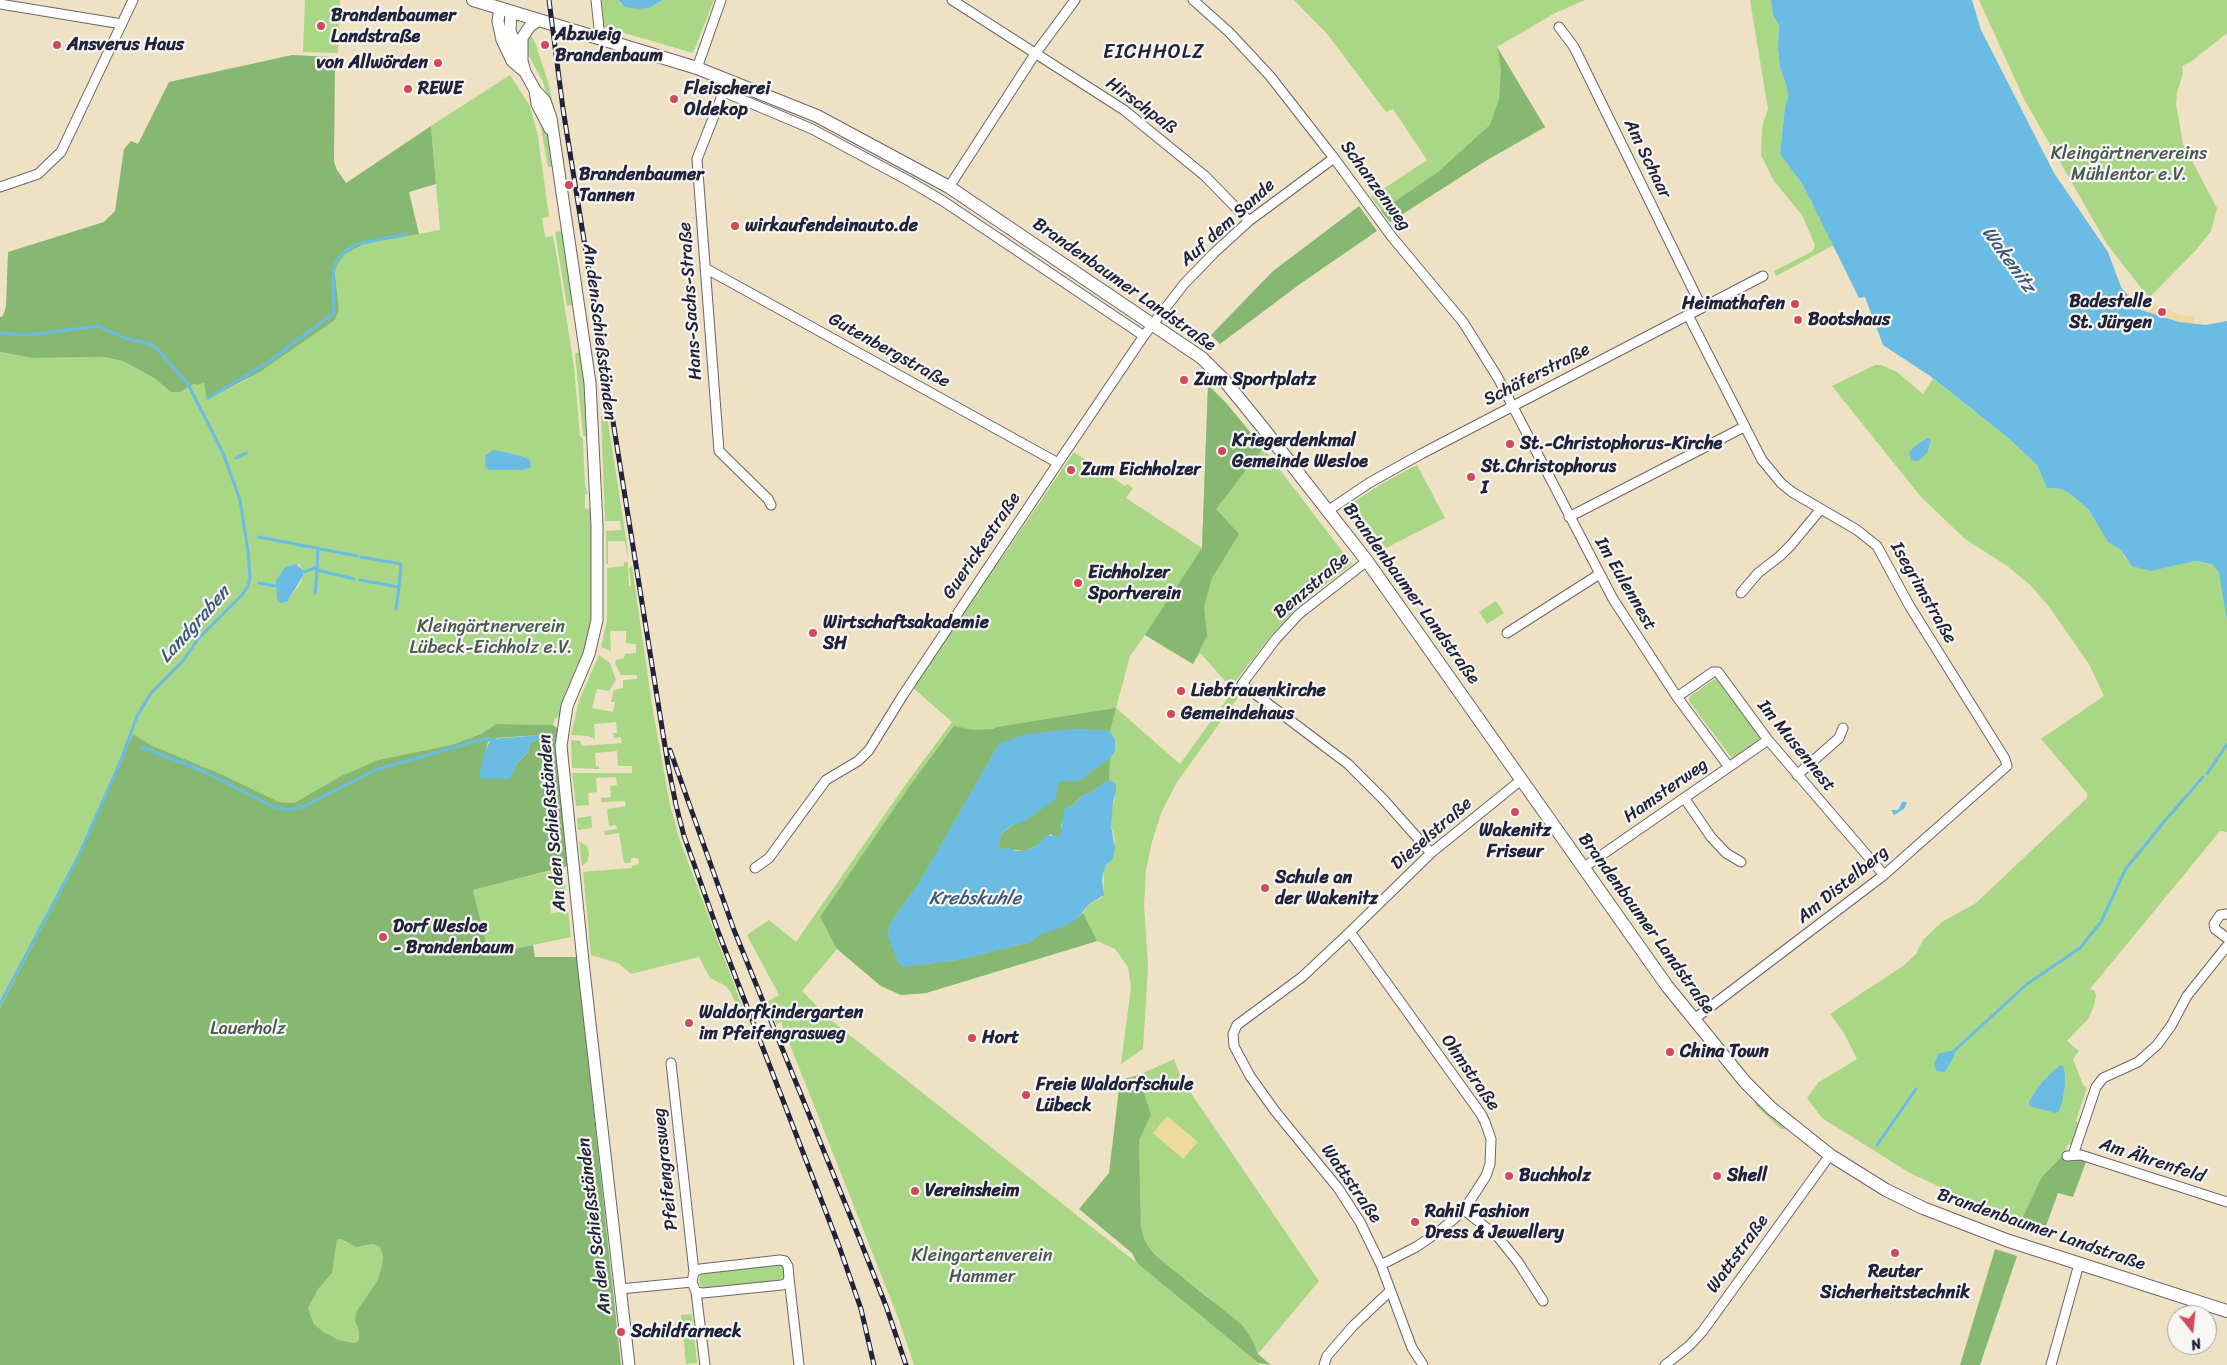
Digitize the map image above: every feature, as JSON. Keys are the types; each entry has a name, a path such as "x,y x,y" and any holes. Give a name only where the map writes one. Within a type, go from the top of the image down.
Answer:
{"main road":[{"name":"Brandenbaumer Landstraße","path":"482,1 697,68 817,116 949,187 1202,358 1217,372 1329,510 1367,561 1583,868 1693,1020 1751,1088 1786,1121 1830,1155 1886,1190 1948,1219 2079,1264 2227,1311"}],"street":[{"path":"0,186 38,174 61,152 133,0"},
{"path":"596,0 598,28 596,38"},
{"path":"697,68 721,0"},
{"name":"Hirschpaß","path":"952,0 1124,110 1205,176 1249,221"},
{"path":"949,187 1035,54 1075,0"},
{"name":"Schanzenweg","path":"1192,0 1229,32 1270,76 1392,237 1463,322 1484,353 1512,406"},
{"path":"0,4 122,24"},
{"name":"An den Schießständen","path":"506,10 498,22 502,40 512,61 524,67 535,90 537,104 553,135 590,383 598,620 594,640 567,706 561,746 584,971 629,1365"},
{"path":"524,67 522,38 530,26 539,20"},
{"name":"Am Schaar","path":"1559,26 1574,47 1702,308"},
{"name":"Hans-Sachs-Straße","path":"729,80 697,159 719,451 768,499 771,505"},
{"name":"Brandenbaumer Landstraße","path":"724,92 812,129 918,186 951,206 1144,336"},
{"name":"Auf dem Sande","path":"1153,324 1184,284 1249,221 1334,158"},
{"name":"Gutenbergstraße","path":"705,268 1058,463"},
{"name":"Schäferstraße","path":"1329,510 1378,478 1763,276"},
{"name":"Isegrimstraße","path":"1688,316 1762,460 1781,483 1820,510 1857,530 1877,546 1909,605 2005,759 2007,766"},
{"name":"Guerickestraße","path":"756,868 770,858 826,780 858,761 869,750 903,695 1153,324"},
{"name":"Im Eulennest","path":"1512,406 1598,575 1677,697 1729,767"},
{"path":"1569,517 1744,427"},
{"path":"1741,593 1758,573 1791,545 1820,510"},
{"name":"Benzstraße","path":"1367,561 1299,614 1266,651 1242,684 1348,764 1383,799 1431,854"},
{"path":"1507,633 1598,575"},
{"name":"Im Musennest","path":"1677,697 1716,671 1768,740 1884,875"},
{"path":"1797,775 1839,738 1843,728"},
{"name":"Hamsterweg","path":"1583,868 1768,740"},
{"name":"Am Distelberg","path":"1693,1020 1884,875 2007,766"},
{"name":"Dieselstraße","path":"1233,1034 1237,1025 1302,976 1431,854 1521,780"},
{"path":"1685,798 1711,836 1726,853 1740,862"},
{"path":"2227,914 2220,915 2214,924 2215,928 2227,938"},
{"name":"Ohmstraße","path":"1350,932 1486,1122 1490,1139 1490,1164 1481,1186 1464,1210 1441,1230 1416,1247 1381,1265"},
{"name":"Am Ährenfeld","path":"2227,946 2187,996 2171,1026 2157,1045 2138,1062 2103,1078 2096,1087 2070,1155 2081,1155 2227,1202"},
{"name":"Wattstraße","path":"1233,1034 1234,1046 1250,1076 1275,1111 1349,1203 1381,1265 1412,1348 1423,1365"},
{"name":"Pfeifengrasweg","path":"671,1063 694,1272"},
{"name":"Wattstraße","path":"1665,1365 1689,1346 1710,1321 1830,1155"},
{"path":"1464,1210 1498,1237 1518,1262 1543,1301"},
{"path":"705,1365 696,1292 692,1282 694,1272 700,1269 780,1260 785,1261 788,1266 799,1365"},
{"path":"2051,1365 2079,1264"},
{"path":"696,1292 703,1293 782,1285 787,1283 789,1278"},
{"path":"620,1289 692,1282"},
{"path":"1324,1365 1327,1356 1353,1326 1390,1291"}],"green space":[{"name":"Brandenbaumer Landstraße","path":"305,0 340,0 338,53 303,52"},
{"path":"602,0 618,0 621,4 639,9 649,8 663,0 714,0 693,53 604,27"},
{"path":"1294,0 1585,0 1555,13 1497,47 1545,127 1487,160 1390,222 1371,197 1427,160 1393,109 1386,112 1328,35"},
{"path":"1750,0 1771,0 1773,15 1779,25 1778,48 1780,67 1787,88 1788,98 1785,106 1780,154 1802,184 1834,245 1776,276 1774,271 1813,251 1815,245 1802,215 1774,181 1761,155 1762,127 1768,109"},
{"name":"Kleingärtnervereins Mühlentor e.V.","path":"1979,0 2227,0 2227,33 2192,61 2182,66 2183,74 2177,92 2176,104 2183,144 2217,208 2211,231 2197,249 2149,298 2107,244 2024,99"},
{"path":"529,33 535,42 548,82 552,101 549,103 543,82 526,50 525,42"},
{"path":"1497,47 1545,127 1487,160 1390,222 1381,211 1438,172 1490,125 1499,99 1501,70"},
{"path":"292,55 335,58 334,162 346,183 431,126 436,184 409,192 419,234 364,244 345,254 337,265 335,273 339,310 335,320 261,371 207,400 204,383 193,384 180,392 171,392 154,378 123,361 104,357 32,358 0,352 0,317 3,316 6,306 8,252 104,222 115,211 124,149 131,141 138,144 169,82"},
{"name":"Kleingärtnerverein Lübeck-Eichholz e.V.","path":"510,75 530,106 538,136 549,217 542,218 545,237 553,236 557,258 574,367 580,436 583,439 585,486 588,494 585,494 585,509 591,509 593,611 588,641 567,689 559,717 555,718 553,725 496,724 481,734 452,746 378,760 341,776 294,803 279,802 221,774 153,746 133,734 79,857 0,1008 0,352 32,358 104,357 123,361 154,378 171,392 180,392 193,384 204,383 208,399 244,381 335,320 339,310 335,273 337,265 345,253 364,244 440,230 431,126","holes":["299,564 304,572 301,582 287,602 280,603 277,599 277,590 280,575 284,568"]},
{"path":"540,122 544,126 548,137 553,166 548,167"},
{"path":"1359,206 1377,231 1300,284 1220,344 1211,335 1273,271"},
{"path":"563,231 575,304 567,306 555,232"},
{"path":"582,352 589,434 586,437 583,435 575,353"},
{"path":"1875,365 1881,365 1897,372 1923,394 1933,379 2007,437 2037,465 2047,488 2061,489 2069,493 2088,509 2108,542 2121,550 2126,559 2179,564 2195,561 2212,564 2219,573 2224,593 2227,621 2227,832 2220,831 2090,989 2094,990 2096,995 2094,1006 2088,1019 2067,1041 2079,1051 2073,1059 2083,1085 2087,1088 2076,1121 2080,1123 2073,1143 2067,1145 2065,1153 2022,1219 1962,1197 1910,1173 1822,1118 1807,1098 1819,1082 1857,1059 1844,1033 1830,1014 1903,966 1916,954 1923,940 1942,922 1976,903 2087,798 2087,793 2041,739 2104,696 2089,664 2047,604 2029,584 2006,565 1965,539 1921,497 1832,386","holes":["2065,1073 2063,1099 2029,1101 2042,1082"]},
{"name":"Kleingartenverein Hammer","path":"1208,385 1227,404 1263,448 1352,564 1299,605 1269,638 1234,683 1227,683 1200,653 1193,664 1145,635 1130,656 1116,708 1180,764 1235,688 1242,692 1177,782 1161,813 1152,842 1146,870 1144,905 1148,967 1143,1049 1121,1064 1131,987 1128,967 1115,949 1097,941 926,993 901,995 881,986 837,949 802,991 832,1021 1137,1263 1260,1365 914,1365 899,1320 781,1022 776,1024 767,1002 779,995 747,935 769,920 796,942 906,784 952,722 910,685 995,556 1001,559 1074,452 1125,486 1127,484 1133,488 1126,498 1202,548","holes":["1109,781 1116,783 1111,813 1111,826 1115,839 1113,859 1107,864 1104,871 1103,897 1088,905 1083,913 965,805 1038,845 1077,800"]},
{"path":"1208,385 1227,404 1263,448 1216,509 1239,534 1212,578 1204,606 1207,636 1193,664 1145,635 1202,548"},
{"path":"607,415 628,560 625,541 608,541 608,564 606,564 606,531 621,530 620,521 605,521 601,416"},
{"path":"1417,465 1445,518 1386,548 1352,503 1383,483"},
{"path":"624,562 628,562 629,586 631,586 629,568 632,566 652,705 670,805 679,838 744,1011 739,1011 726,986 710,978 699,957 631,974 618,963 591,955 583,872 632,868 632,866 639,864 638,858 631,858 631,863 624,863 619,833 605,835 604,831 617,829 616,825 609,826 607,809 626,806 625,801 601,802 601,798 611,797 610,786 617,785 616,777 596,778 597,792 588,793 589,805 576,806 572,773 632,773 632,766 618,766 617,751 595,753 596,766 599,766 599,769 572,768 571,740 580,741 582,746 622,743 621,737 614,738 613,733 617,733 616,722 594,724 595,739 588,736 571,735 579,701 599,655 610,663 616,680 609,691 597,689 592,708 613,712 615,702 611,702 614,690 623,688 623,680 637,679 637,675 621,675 615,664 616,660 624,658 625,654 636,653 636,644 626,643 626,631 610,631 611,651 601,647 607,621 607,568 624,566"},
{"path":"1496,601 1504,613 1487,624 1479,612"},
{"path":"1715,679 1719,680 1760,736 1760,740 1734,758 1731,757 1689,701 1690,696"},
{"path":"1116,708 1110,731 1074,729 999,744 919,883 889,925 888,935 903,967 958,960 1031,942 1041,934 1077,919 1083,913 1097,941 926,993 901,995 881,986 837,949 820,917 909,787 954,726 973,730 993,729"},
{"name":"Lauerholz","path":"496,724 553,725 557,728 568,866 473,890 487,947 509,950 533,945 535,957 577,957 621,1365 0,1365 0,1008 79,857 133,734 153,746 221,774 279,802 294,803 341,776 378,760 452,745 481,734","holes":["541,735 541,738 530,743 528,752 516,764 514,772 481,769 488,742 497,738","340,1239 356,1247 373,1244 380,1247 383,1257 377,1281 356,1312 355,1321 359,1331 359,1340 355,1343 339,1340 325,1333 314,1324 308,1308 318,1289 332,1273 337,1240"]},
{"path":"1110,758 1109,780 1090,793 1083,795 1072,806 1068,807 1061,825 1060,837 1050,834 1038,845 1025,851 1000,849 998,845 1003,832 1017,823 1059,783 1063,781 1079,781"},
{"path":"591,816 592,828 578,830 577,818"},
{"path":"579,841 587,846 589,855 587,862 582,866"},
{"path":"563,868 567,903 550,906 551,913 568,911 571,937 509,950 486,947 473,890"},
{"path":"1174,1059 1182,1080 1319,1281 1258,1354 1253,1341 1207,1296 1154,1254 1145,1241 1141,1228 1139,1141 1151,1115 1139,1075"},
{"path":"1139,1075 1151,1115 1139,1141 1141,1228 1145,1241 1154,1254 1242,1325 1253,1341 1258,1354 1271,1365 1258,1363 1137,1263 1132,1253 1079,1209 1109,1173 1120,1080"},
{"path":"1755,1101 1785,1129 1781,1129 1755,1105"},
{"path":"2065,1153 2086,1162 2073,1197 2058,1193 2046,1226 2022,1219 2042,1177"},
{"path":"340,1239 346,1243 364,1246 373,1244 380,1247 383,1257 377,1281 356,1312 355,1321 359,1331 359,1340 355,1343 339,1340 325,1333 314,1324 308,1308 317,1289 332,1273 337,1240"},
{"path":"1995,1249 2017,1256 1980,1365 1960,1365"},
{"path":"780,1264 784,1268 785,1277 782,1281 705,1289 700,1285 701,1273"},
{"path":"692,1314 697,1363 686,1364 681,1315"}],"sand":[{"name":"Badestelle St. Jürgen","path":"2150,300 2162,308 2181,315 2194,316 2193,324 2179,322 2141,310"},
{"path":"1167,1116 1198,1142 1183,1159 1153,1133"}],"water":[{"path":"618,0 663,0 649,8 639,9 625,7"},
{"name":"Wakenitz","path":"1771,0 1972,0 1981,30 2054,173 2108,252 2121,287 2141,310 2179,322 2206,325 2227,321 2227,621 2219,573 2212,564 2195,561 2150,571 2132,566 2121,550 2108,542 2088,509 2069,493 2061,489 2047,488 2037,465 2007,437 1930,376 1883,345 1865,297 1859,298 1802,184 1780,154 1785,106 1788,98 1787,88 1780,67 1778,48 1779,25 1773,15"},
{"path":"1928,438 1931,440 1927,453 1918,461 1911,460 1910,451"},
{"path":"494,450 530,460 531,467 523,470 489,470 485,466 486,455"},
{"path":"296,564 303,570 303,576 287,602 280,603 277,599 276,581 284,568"},
{"name":"Krebskuhle","path":"1074,729 1110,731 1115,740 1115,751 1110,758 1079,781 1063,781 1059,783 1055,800 1025,821 1011,826 1003,832 998,845 1000,849 1009,848 1015,851 1025,851 1038,845 1046,835 1060,837 1064,809 1072,806 1083,795 1090,793 1109,780 1116,783 1111,826 1115,848 1113,859 1107,864 1104,871 1102,880 1104,895 1088,905 1077,919 1061,928 1041,934 1031,942 958,960 903,967 898,962 888,936 889,925 919,883 999,744 1026,734"},
{"path":"541,735 542,738 530,743 528,752 516,764 514,772 509,779 482,779 479,776 485,751 491,739"},
{"path":"1903,801 1907,803 1904,809 1894,815 1891,810 1898,810"},
{"path":"1954,1051 1955,1054 1947,1069 1944,1072 1937,1071 1934,1065 1938,1054"},
{"path":"2060,1065 2063,1066 2065,1073 2065,1084 2059,1111 2056,1113 2029,1106 2029,1101 2042,1082"}],"waterway":[{"path":"208,398 267,363 334,313 333,274 335,264 344,252 357,244 407,234"},
{"name":"Landgraben","path":"0,333 30,335 98,326 125,338 150,344 157,349 188,384 223,453 240,500 250,578 248,586 242,595 198,639 183,661 151,693 137,716 121,760 78,857 0,1004"},
{"path":"236,458 246,453"},
{"path":"259,537 357,556"},
{"path":"318,548 317,570 354,579"},
{"path":"361,557 401,564 399,587"},
{"path":"304,572 315,568 317,570 315,594"},
{"path":"360,580 399,587 396,609"},
{"path":"259,583 275,586"},
{"path":"142,747 205,772 274,807 290,810 305,806 375,770 484,739 491,739"},
{"path":"2207,774 2227,744"},
{"path":"1954,1051 2027,984 2080,948 2101,922 2125,870 2203,777"},
{"path":"1877,1145 1916,1089"}],"railway":[{"path":"549,0 563,109 676,805 684,836 719,934 839,1246 861,1309 874,1365"},
{"path":"670,750 734,930 860,1240 886,1306 906,1365"}],"place":[{"name":"Brandenbaumer Landstraße","path":"321,26"},
{"name":"Ansverus Haus","path":"57,45"},
{"name":"Abzweig Brandenbaum","path":"545,45"},
{"name":"von Allwörden","path":"438,63"},
{"name":"REWE","path":"408,89"},
{"name":"Fleischerei Oldekop","path":"674,99"},
{"name":"Brandenbaumer Tannen","path":"569,185"},
{"name":"wirkaufendeinauto.de","path":"735,226"},
{"name":"Heimathafen","path":"1795,304"},
{"name":"Badestelle St. Jürgen","path":"2162,312"},
{"name":"Bootshaus","path":"1798,320"},
{"name":"Zum Sportplatz","path":"1184,380"},
{"name":"St.-Christophorus-Kirche","path":"1510,444"},
{"name":"Kriegerdenkmal Gemeinde Wesloe","path":"1222,451"},
{"name":"Zum Eichholzer","path":"1071,470"},
{"name":"St.Christophorus I","path":"1471,477"},
{"name":"Eichholzer Sportverein","path":"1078,583"},
{"name":"Wirtschaftsakademie SH","path":"813,633"},
{"name":"Liebfrauenkirche","path":"1181,691"},
{"name":"Gemeindehaus","path":"1171,714"},
{"name":"Wakenitz Friseur","path":"1515,812"},
{"name":"Schule an der Wakenitz","path":"1265,888"},
{"name":"Dorf Wesloe - Brandenbaum","path":"383,937"},
{"name":"Waldorfkindergarten im Pfeifengrasweg","path":"689,1023"},
{"name":"Hort","path":"972,1038"},
{"name":"China Town","path":"1670,1052"},
{"name":"Freie Waldorfschule Lübeck","path":"1026,1095"},
{"name":"Buchholz","path":"1509,1176"},
{"name":"Shell","path":"1717,1176"},
{"name":"Vereinsheim","path":"915,1191"},
{"name":"Rahil Fashion Dress & Jewellery","path":"1415,1222"},
{"name":"Reuter Sicherheitstechnik","path":"1895,1253"},
{"name":"Schildfarneck","path":"621,1332"}],"district":[{"name":"EICHHOLZ","path":"1154,53"}]}
